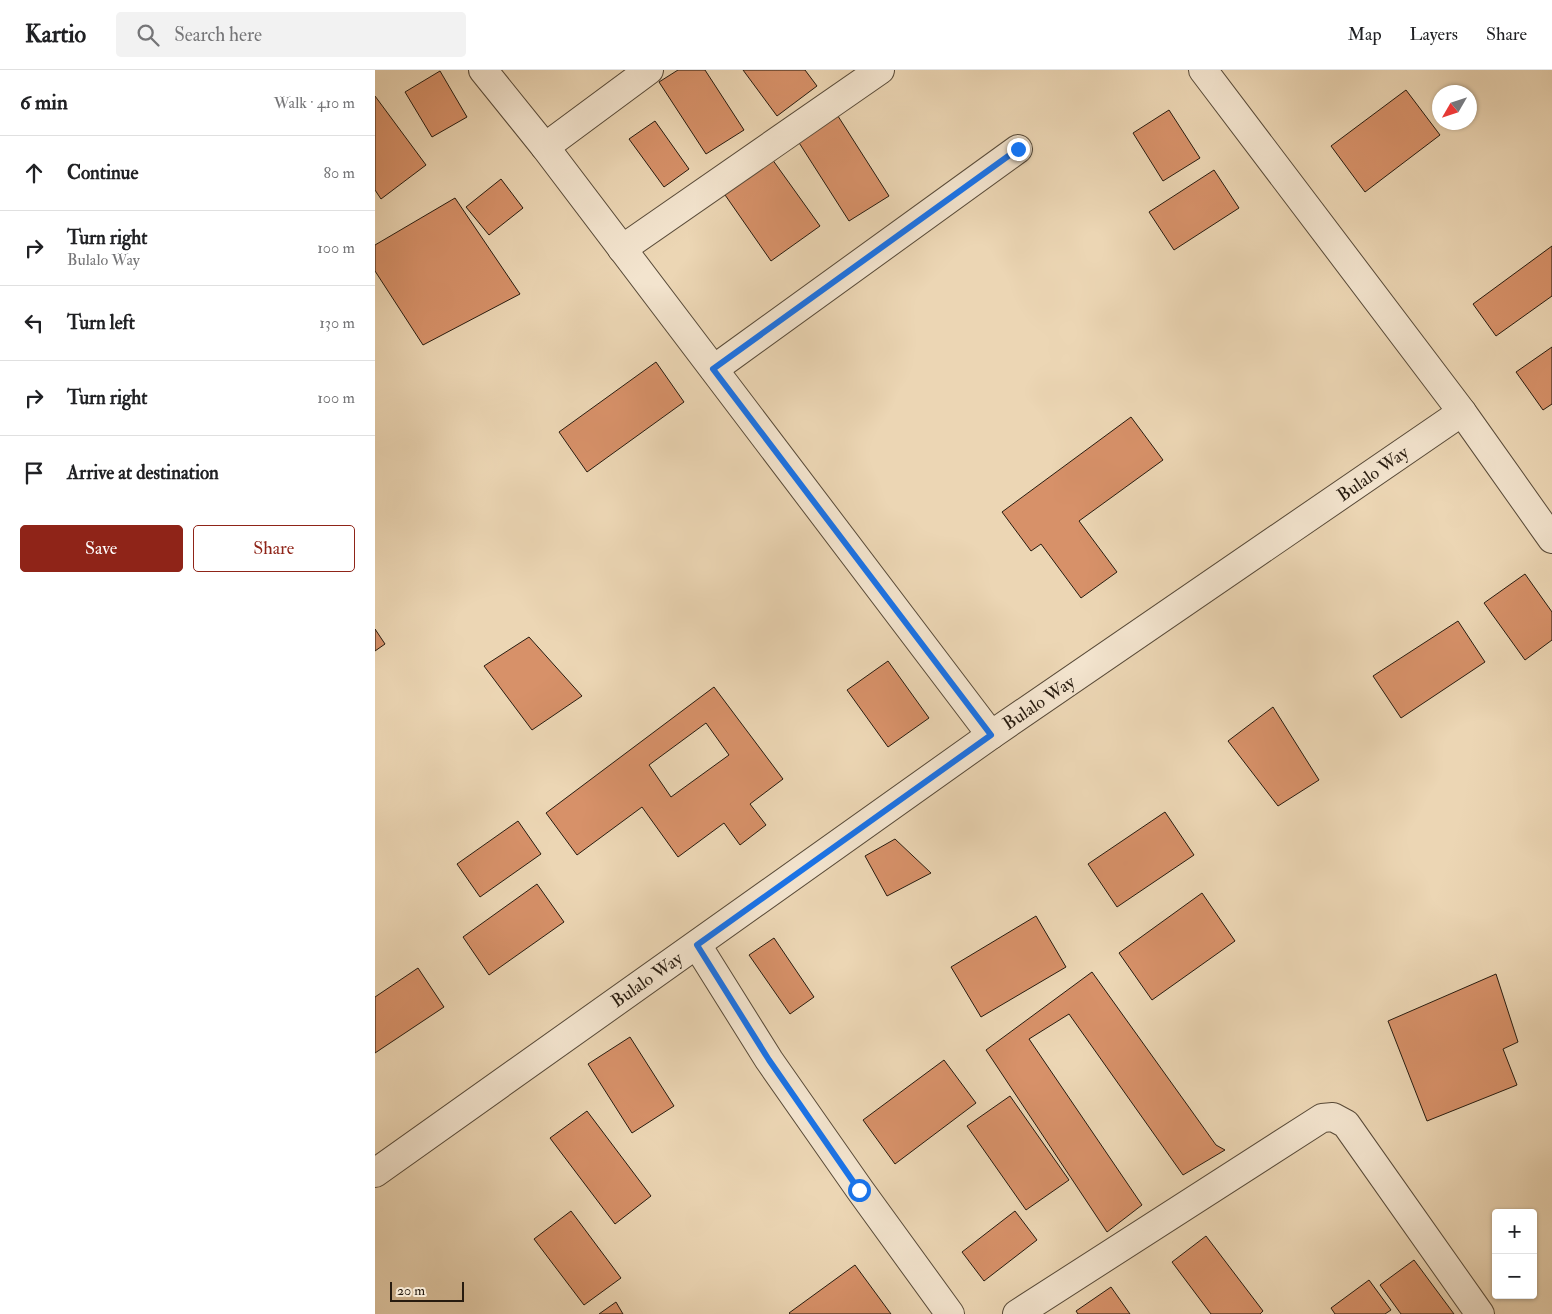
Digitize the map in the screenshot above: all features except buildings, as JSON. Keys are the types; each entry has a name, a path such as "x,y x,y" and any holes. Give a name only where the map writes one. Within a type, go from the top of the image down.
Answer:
{"street":[{"path":"483,70 545,147 991,735"},
{"path":"545,147 649,70"},
{"path":"622,249 879,70"},
{"path":"1203,70 1463,412 1552,539"},
{"path":"713,369 1018,149"},
{"name":"Bulalo Way","path":"375,1173 991,735 1463,412"},
{"path":"697,945 775,1068 859,1190 951,1314"},
{"path":"1017,1314 1322,1118 1333,1117 1346,1124 1480,1314"}],"route":[{"path":"859,1190 769,1060 697,945 991,735 713,369 1018,149"}]}
